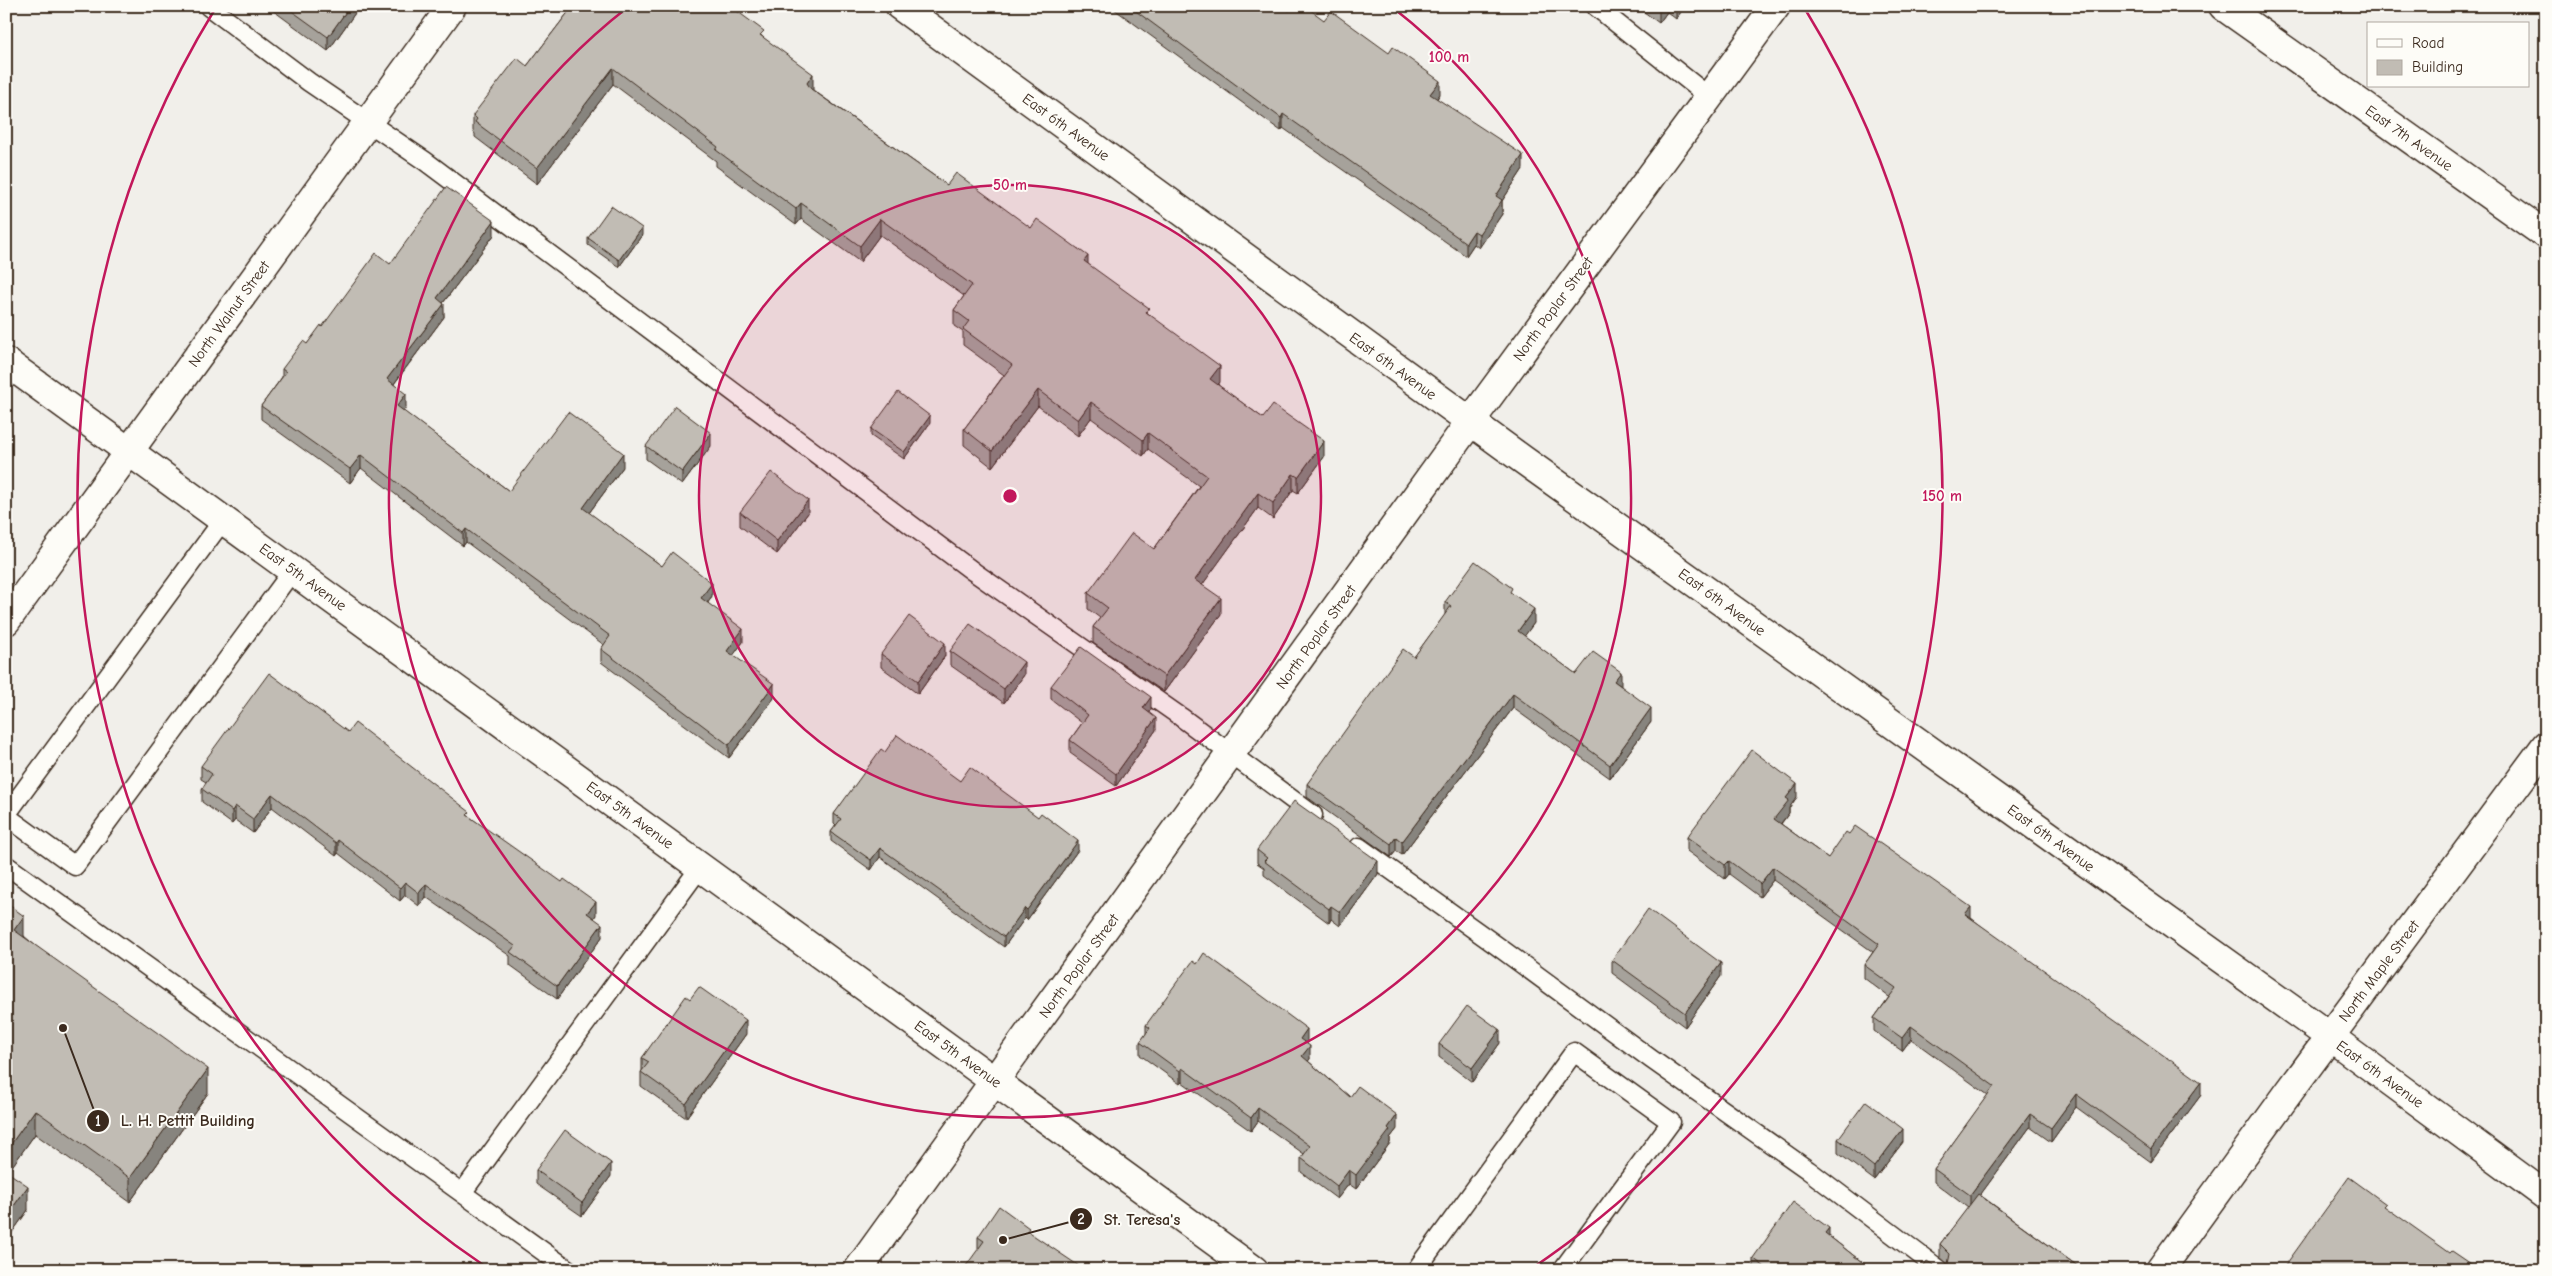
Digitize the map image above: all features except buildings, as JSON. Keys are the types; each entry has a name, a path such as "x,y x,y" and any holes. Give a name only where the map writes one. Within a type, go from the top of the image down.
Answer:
{"street":[{"name":"North Walnut Street","path":"6,621 452,6"},
{"name":"East 6th Avenue","path":"900,6 1470,422 2330,1036 2546,1196"},
{"name":"North Poplar Street","path":"858,1270 1470,422 1776,6"},
{"name":"East 7th Avenue","path":"2223,6 2546,235"},
{"name":"East 5th Avenue","path":"6,362 1254,1270"},
{"name":"North Maple Street","path":"2160,1270 2330,1036 2546,745"}],"lane":[{"path":"208,6 309,82 425,161 966,566 1324,822"},
{"path":"1595,6 1708,96"},
{"path":"223,520 6,816 75,866 293,570"},
{"path":"1347,839 1496,945 1650,1059 1808,1170 1940,1270"},
{"path":"6,865 569,1270"},
{"path":"462,1193 701,866"},
{"path":"1416,1270 1574,1052 1671,1122 1562,1270"}],"place":[{"name":"L. H. Pettit Building","path":"63,1028"},
{"name":"St. Teresa's","path":"1003,1240"}]}
